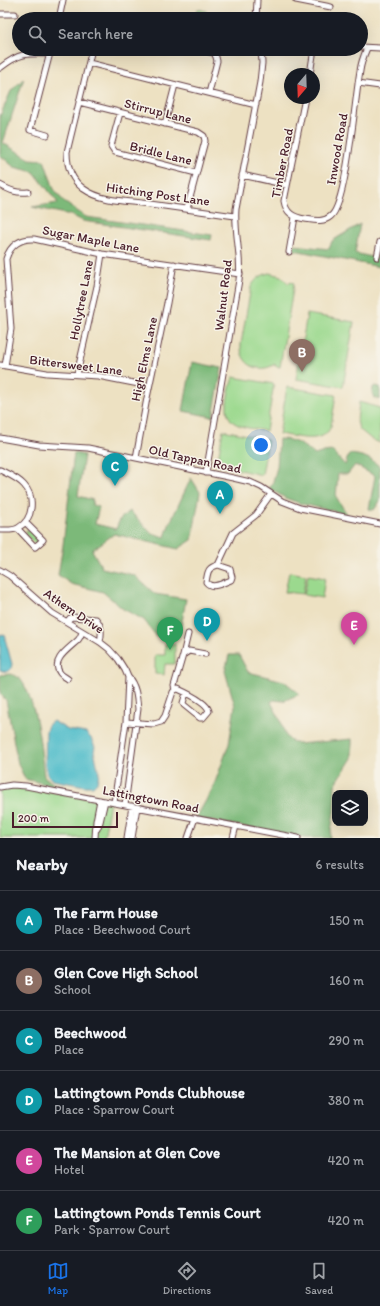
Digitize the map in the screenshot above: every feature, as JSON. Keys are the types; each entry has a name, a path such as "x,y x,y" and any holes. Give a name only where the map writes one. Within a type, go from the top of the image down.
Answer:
{"street":[{"path":"60,12 63,0"},
{"path":"256,12 257,0"},
{"path":"296,0 331,7"},
{"path":"0,14 12,14"},
{"path":"368,48 380,48"},
{"path":"0,68 17,56"},
{"path":"47,135 30,130 49,56"},
{"name":"Hitching Post Lane","path":"90,56 69,143 67,159 70,173 79,186 90,193 112,199 235,216"},
{"path":"209,93 217,61 216,56"},
{"name":"Walnut Road","path":"206,473 240,274 235,216 262,71 261,56"},
{"path":"311,68 313,56"},
{"name":"Inwood Road","path":"295,217 322,220 331,216 337,208 350,144 360,69 364,56"},
{"path":"89,63 256,105"},
{"path":"358,83 380,86"},
{"path":"165,124 175,85"},
{"name":"Stirrup Lane","path":"79,102 198,132 204,136 187,209"},
{"name":"Timber Road","path":"295,217 289,212 284,204 284,197 304,104"},
{"name":"Bridle Lane","path":"120,113 112,146 115,152 196,173"},
{"path":"242,175 286,185"},
{"path":"0,185 18,193 28,192"},
{"path":"289,252 295,217"},
{"name":"Sugar Maple Lane","path":"3,365 11,329 6,262 11,248 19,241 30,238 102,254 240,274"},
{"path":"377,257 380,242"},
{"name":"Hollytree Lane","path":"77,374 97,286 102,254"},
{"name":"High Elms Lane","path":"136,458 174,264"},
{"name":"Bittersweet Lane","path":"3,365 47,373 98,376 149,386"},
{"name":"Old Tappan Road","path":"0,438 39,445 88,448 250,482 261,487 286,503 300,508 380,524"},
{"path":"0,470 24,485 31,499 32,507 26,522 18,529 0,530"},
{"path":"218,565 230,569 232,577 231,580 212,587 206,582 209,569 218,565 232,533 256,515 271,494"},
{"path":"18,529 35,547 43,540 26,522"},
{"name":"Athem Drive","path":"0,570 10,576 45,608 100,642 118,659 132,682 138,709 125,805"},
{"path":"67,622 73,617 96,619 102,632 100,642"},
{"path":"68,679 60,673 58,669 60,658 78,640 82,632"},
{"path":"126,722 154,724 161,722 165,716 175,690 174,686 188,634"},
{"path":"183,655 189,651 205,654"},
{"path":"114,803 126,722 128,677"},
{"path":"175,690 178,689 186,692 204,703 208,707 209,711 203,718 200,718 184,705 183,702 186,692"},
{"path":"117,783 128,784"},
{"name":"Lattingtown Road","path":"0,787 12,785 26,786 298,838"},
{"path":"95,838 96,830 100,822 102,801"},
{"path":"127,838 134,806"},
{"path":"132,838 134,806"},
{"path":"188,838 195,818"},
{"path":"233,838 236,826"}],"green space":[{"path":"197,9 206,11 206,12 196,12"},
{"path":"24,78 3,143 30,159 44,160 54,189 64,202 86,217 212,235 211,240 83,221 71,215 32,207 58,203 34,172 14,167 0,155 0,116 11,91"},
{"path":"360,224 355,253 380,259 380,267 294,250 294,245 329,249 332,241"},
{"path":"269,273 281,276 289,284 290,282 294,283 280,367 275,366 275,364 269,367 257,368 251,366 243,357 241,344 251,287 258,278"},
{"path":"307,314 354,322 343,387 296,379"},
{"path":"192,362 222,368 213,417 183,411"},
{"path":"233,377 274,384 266,431 240,426 229,418 227,400"},
{"path":"287,387 336,395 331,426 322,436 316,438 301,438 279,434"},
{"path":"373,387 380,387 380,400 374,398 372,393"},
{"path":"359,402 380,408 380,443 371,439 359,429 357,421"},
{"path":"223,430 266,439 268,441 262,475 217,465"},
{"path":"279,439 290,440 298,443 315,455 332,451 345,465 349,454 362,456 373,461 380,467 380,501 374,510 369,509 375,476 355,465 348,474 338,474 336,497 347,514 302,504 285,498 269,488 272,485 277,467"},
{"path":"74,453 84,455 78,496 93,500 92,505 99,507 95,524 116,529 120,519 130,511 151,533 165,537 191,478 200,492 192,540 178,549 114,534 92,550 102,568 134,575 155,594 186,599 182,622 177,636 156,636 144,620 123,609 103,592 71,584 58,575"},
{"path":"26,530 29,530 39,541 34,543 25,534"},
{"path":"289,572 306,575 303,594 285,592"},
{"path":"308,575 325,578 322,598 304,595"},
{"path":"165,644 175,644 175,664 165,664 164,675 155,674 155,655 165,655"},
{"path":"229,655 239,655 248,672 284,681 300,694 283,701 274,700 271,702 286,735 291,741 298,744 352,739 352,758 335,785 335,790 332,790 332,825 330,838 305,838 196,818 213,788 229,744 235,706 225,671"},
{"path":"11,674 20,679 31,701 35,713 44,776 57,787 25,779 18,764 6,700 0,694 0,675"},
{"path":"14,785 110,802 104,838 0,838 0,788"}],"water":[{"path":"0,634 4,635 12,664 11,669 6,672 0,670"},
{"path":"53,721 68,730 86,733 91,738 95,747 94,751 99,773 97,782 93,786 52,780 47,774 45,765 46,731 48,725"}],"place":[{"name":"Glen Cove High School","path":"302,372"},
{"name":"Beechwood","path":"115,486"},
{"name":"The Farm House","path":"220,514"},
{"name":"Lattingtown Ponds Clubhouse","path":"207,641"},
{"name":"The Mansion at Glen Cove","path":"354,645"},
{"name":"Lattingtown Ponds Tennis Court","path":"170,650"}]}
